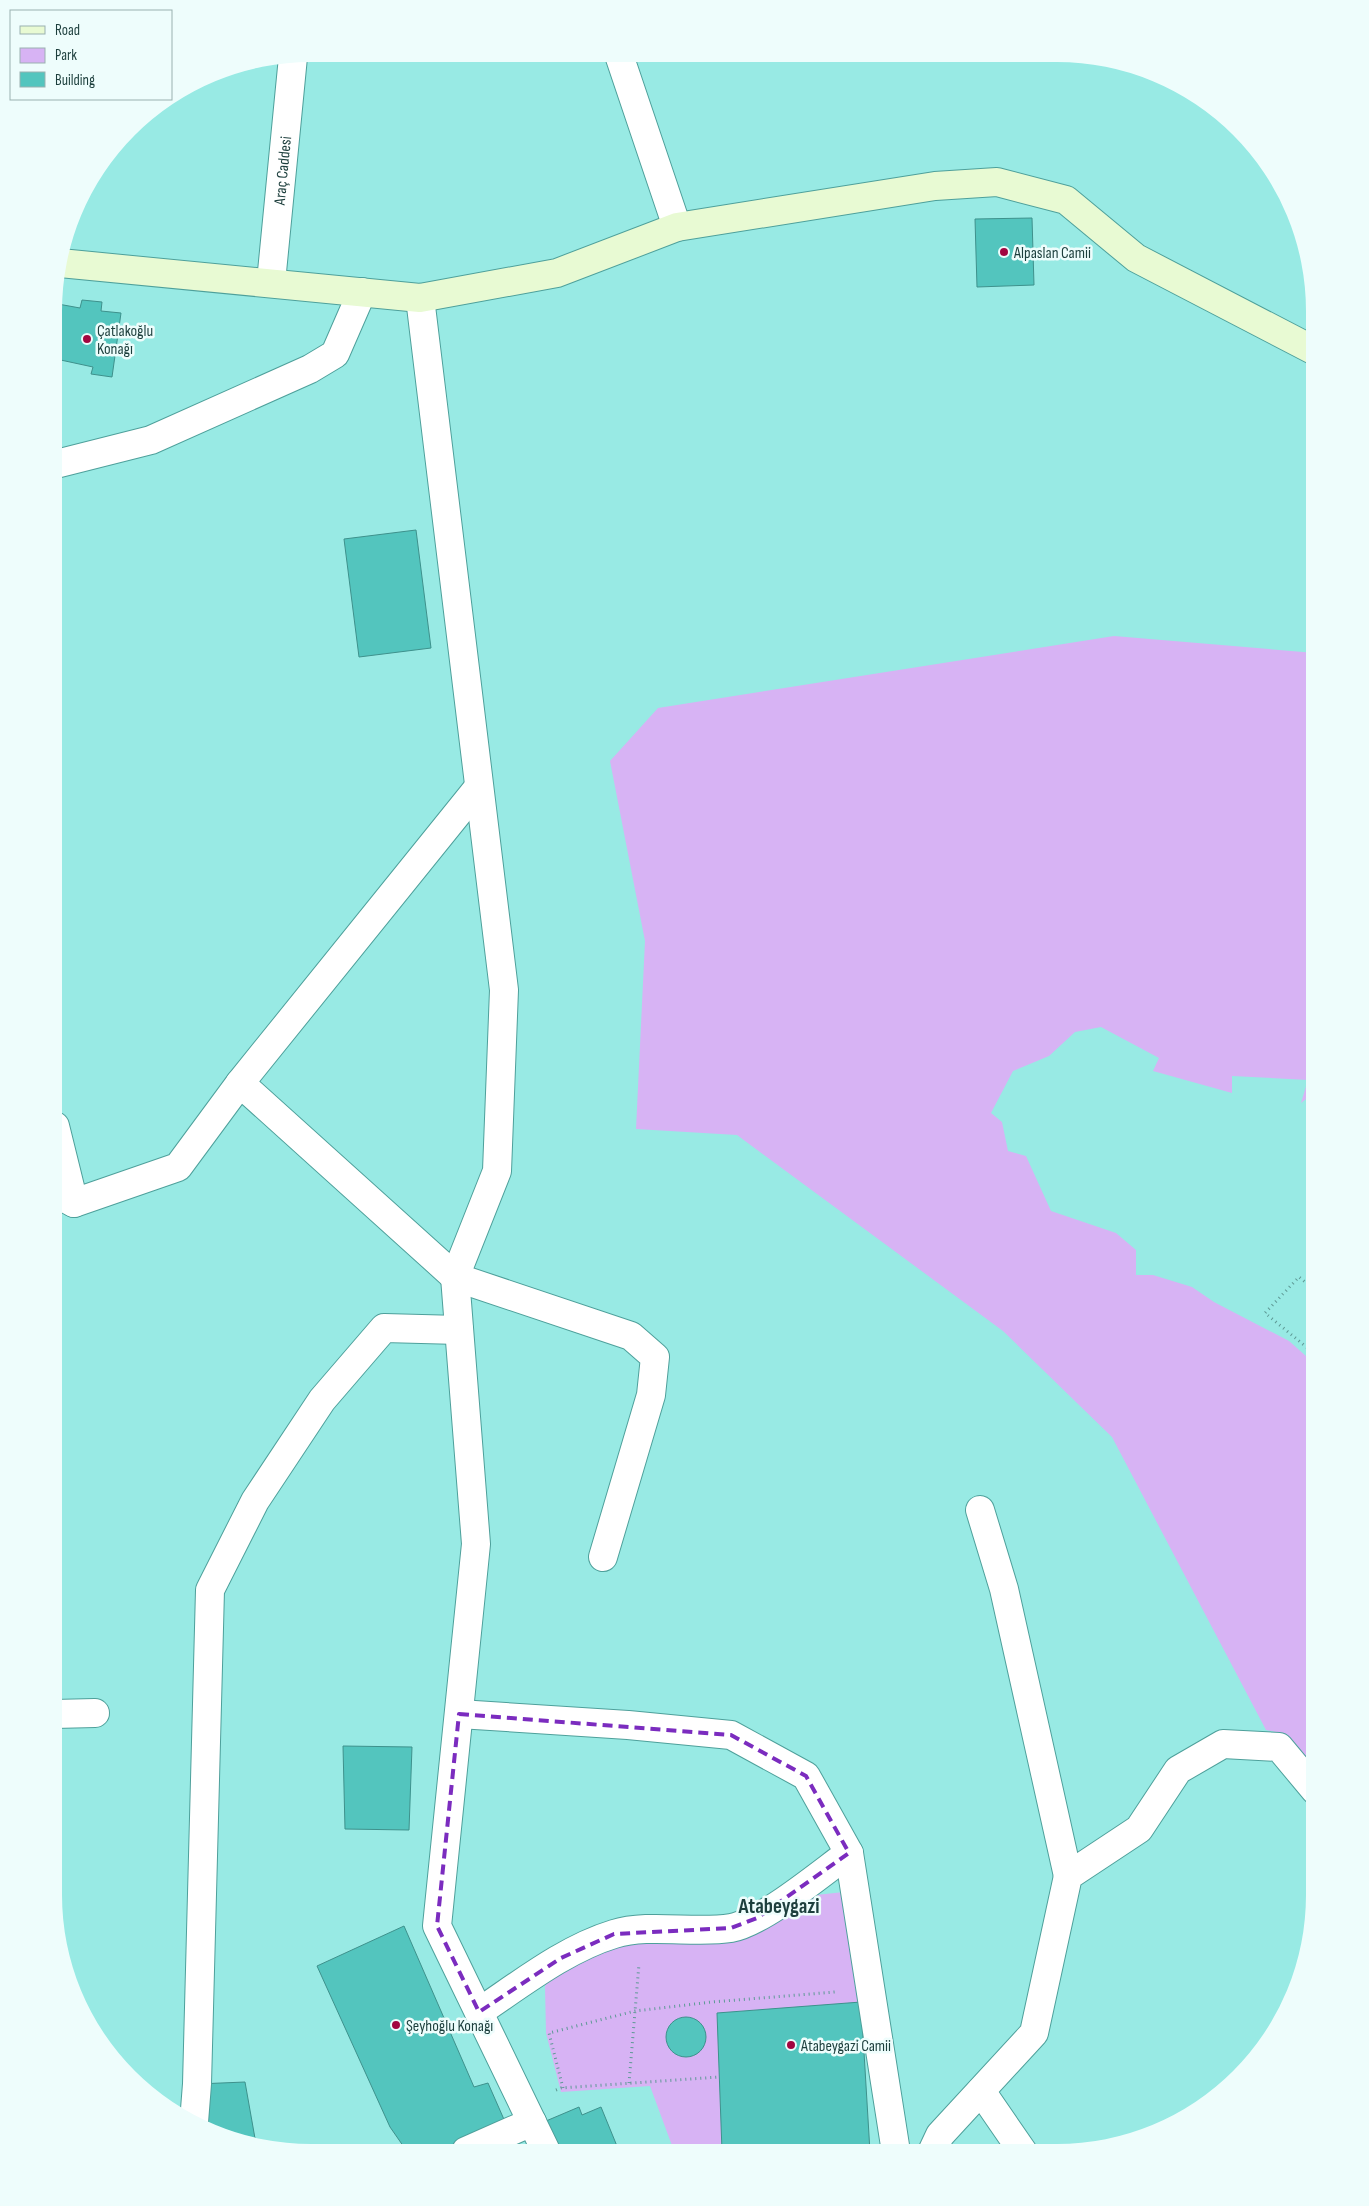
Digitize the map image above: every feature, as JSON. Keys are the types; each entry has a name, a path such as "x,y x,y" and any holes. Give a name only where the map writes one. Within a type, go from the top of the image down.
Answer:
{"main road":[{"path":"67,264 271,282 420,298 557,273 677,227 935,186 997,182 1066,200 1136,258 1306,346"}],"street":[{"path":"621,62 677,227"},
{"name":"Araç Caddesi","path":"271,282 292,63"},
{"path":"62,462 151,440 310,369 335,354 362,292"},
{"path":"420,298 504,990 497,1171 454,1277 476,1544 437,1926 543,2144"},
{"path":"62,1182 64,1198 178,1167 240,1083 478,788"},
{"path":"240,1083 454,1277 631,1336 655,1357 651,1395 603,1557"},
{"path":"195,2114 197,2084 210,1590 255,1501 322,1400 384,1328 459,1330"},
{"path":"936,2144 940,2136 1034,2034 1068,1876 1004,1589 980,1510"},
{"path":"62,1714 95,1712"},
{"path":"459,1714 628,1725 731,1735 806,1776 849,1853 895,2144"},
{"path":"1068,1876 1139,1829 1178,1770 1223,1744 1279,1747 1306,1779"},
{"path":"479,2012 561,1958 614,1934 641,1930 731,1928 757,1918 849,1853"},
{"path":"981,2091 1017,2144"},
{"path":"477,2144 528,2113"}],"path":[{"path":"1306,1283 1299,1277 1265,1313 1306,1347"},
{"path":"629,2083 641,1930"},
{"path":"563,2088 549,2033 635,2011 712,2002 871,1990"},
{"path":"528,2113 563,2088 719,2077"}],"highlighted area":[{"path":"459,1714 731,1735 806,1776 849,1853 757,1918 731,1928 614,1934 561,1958 479,2012 437,1926"}],"green space":[{"path":"1114,636 1306,652 1306,1080 1232,1076 1232,1093 1153,1071 1159,1058 1101,1027 1075,1032 1049,1056 1013,1071 991,1113 1002,1122 1008,1151 1026,1156 1051,1211 1116,1233 1136,1250 1136,1275 1153,1275 1192,1287 1214,1302 1289,1341 1306,1356 1306,1759 1285,1734 1266,1730 1112,1437 1003,1331 737,1135 636,1129 645,941 610,761 658,708"},
{"path":"1306,1087 1306,1099 1301,1103"},
{"path":"844,1892 861,2002 717,2013 722,2144 671,2144 650,2086 561,2092 546,2033 545,1986 558,1968 612,1944 755,1930 816,1895"}],"building":[{"name":"Alpaslan Camii","path":"1032,218 1034,285 977,287 975,219"},
{"name":"Çatlakoğlu Konağı","path":"82,300 102,302 101,311 121,313 112,377 91,374 93,367 62,360 62,305 80,308"},
{"path":"416,530 431,648 359,657 344,539"},
{"path":"343,1746 412,1747 409,1830 345,1829"},
{"name":"Şeyhoğlu Konağı","path":"404,1926 474,2087 488,2083 506,2124 455,2144 402,2144 390,2127 317,1966"},
{"name":"Atabeygazi Camii","path":"861,2002 870,2144 722,2144 717,2013"},
{"path":"682,2017 690,2017 697,2020 703,2026 706,2037 703,2048 697,2054 690,2057 682,2057 675,2054 669,2048 666,2041 666,2033 669,2026 675,2020"},
{"path":"245,2082 255,2137 216,2125 201,2118 197,2084"},
{"path":"579,2107 582,2115 601,2107 616,2144 551,2144 546,2121"}],"place":[{"name":"Alpaslan Camii","path":"1004,252"},
{"name":"Çatlakoğlu Konağı","path":"87,339"},
{"name":"Şeyhoğlu Konağı","path":"396,2025"},
{"name":"Atabeygazi Camii","path":"791,2045"}],"district":[{"name":"Atabeygazi","path":"779,1906"}]}
